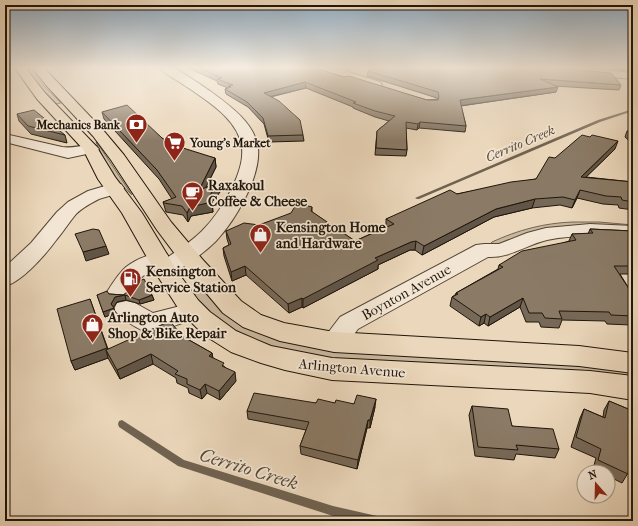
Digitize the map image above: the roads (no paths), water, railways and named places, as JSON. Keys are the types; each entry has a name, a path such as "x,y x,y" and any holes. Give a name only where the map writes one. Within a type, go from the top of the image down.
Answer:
{"main road":[{"name":"Arlington Avenue","path":"38,92 91,149 107,179 132,213 192,311 213,329 237,343 263,355 293,363 332,368 590,382 633,388"},
{"name":"Arlington Avenue","path":"59,92 98,133 118,158 164,226 186,254 232,307 252,321 280,332 334,342 579,356 633,363"},
{"path":"56,111 73,108"}],"street":[{"path":"192,311 150,323 123,301 134,272 162,264 186,254 211,235 226,215 234,201 246,172 250,150 246,136 231,115 198,92"},
{"path":"5,138 68,153 91,149"},
{"path":"5,279 45,242 65,215 78,203 88,197 115,188"},
{"name":"Boynton Avenue","path":"484,250 485,241 509,230 531,224 562,219 589,218 633,221"},
{"name":"Boynton Avenue","path":"334,342 349,323 484,250 501,250 523,240 545,234 574,230 633,232"}],"waterway":[{"name":"Cerrito Creek","path":"417,198 599,121 633,110"},
{"name":"Cerrito Creek","path":"122,424 181,463 333,511 377,521"}],"place":[{"name":"Mechanics Bank","path":"136,144"},
{"name":"Young's Market","path":"174,162"},
{"name":"Raxakoul Coffee & Cheese","path":"193,212"},
{"name":"Kensington Home and Hardware","path":"260,254"},
{"name":"Kensington Service Station","path":"131,298"},
{"name":"Arlington Auto Shop & Bike Repair","path":"92,344"}]}
